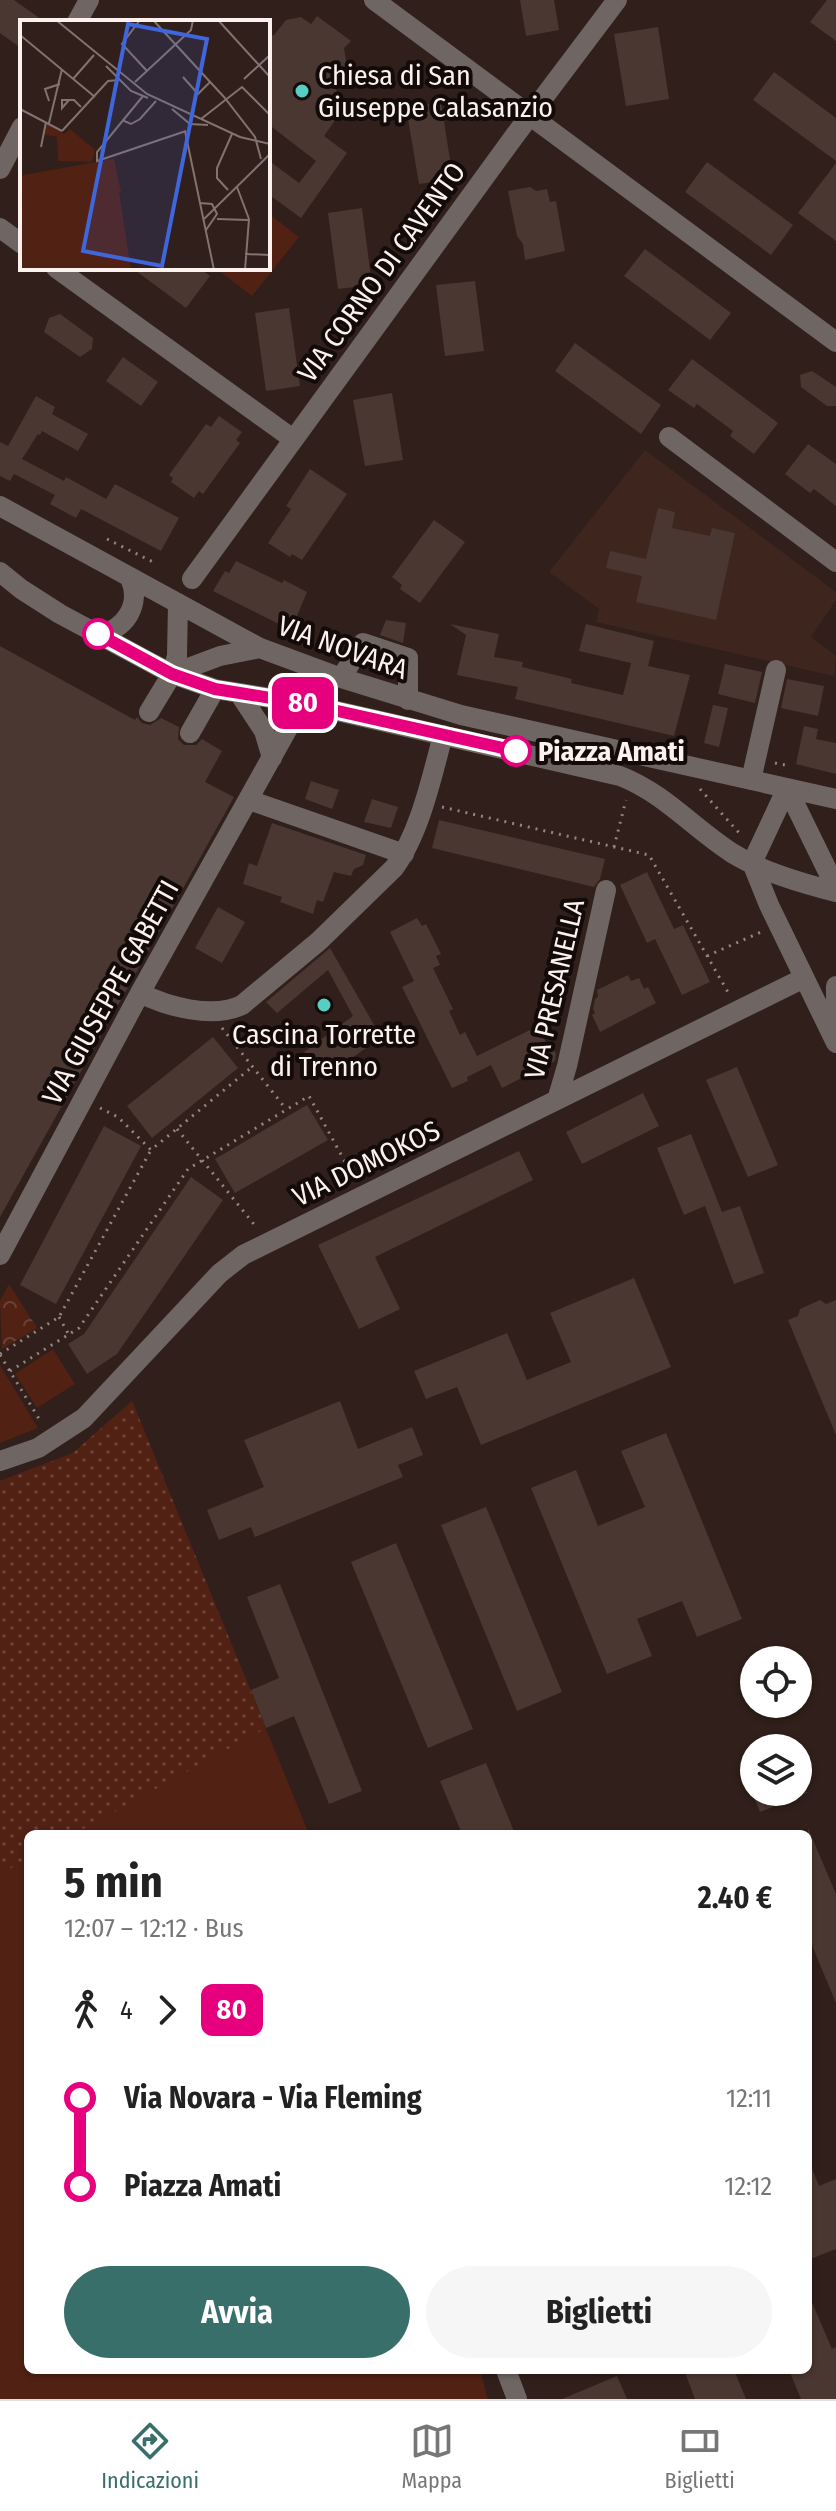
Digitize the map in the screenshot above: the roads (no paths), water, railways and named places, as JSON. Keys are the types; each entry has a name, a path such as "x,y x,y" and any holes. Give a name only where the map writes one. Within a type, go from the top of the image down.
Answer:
{"street":[{"path":"78,20 89,0"},
{"path":"374,0 836,342"},
{"name":"VIA CORNO DI CAVENTO","path":"192,579 617,0"},
{"path":"0,169 20,131"},
{"path":"0,228 20,243"},
{"path":"59,270 293,439"},
{"path":"669,437 836,562"},
{"name":"VIA NOVARA","path":"4,510 260,648 341,678 461,715 695,774 751,780 836,799"},
{"name":"VIA NOVARA","path":"0,572 10,590 172,674 215,689 302,703 607,772 645,786 731,852 752,863 807,885 836,890"},
{"path":"98,634 109,633 131,613 135,596 130,578"},
{"path":"149,712 172,674 177,656 178,603"},
{"path":"341,678 363,643 408,658 408,700"},
{"path":"172,674 220,656 260,648"},
{"path":"751,780 776,670"},
{"path":"190,733 215,689"},
{"path":"239,693 264,731 272,758"},
{"name":"VIA GIUSEPPE GABETTI","path":"0,1255 140,993 302,703"},
{"path":"140,993 207,1012 221,1012 242,1005 319,941 394,868 404,854 443,735"},
{"path":"787,788 752,863 836,1043"},
{"path":"787,788 836,890"},
{"path":"249,800 404,854"},
{"name":"VIA PRESANELLA","path":"557,1100 606,890"},
{"name":"VIA DOMOKOS","path":"0,1461 52,1441 84,1418 231,1262 804,978"},
{"path":"836,986 836,1017"},
{"path":"508,2374 517,2399"}],"place":[{"name":"Chiesa di San Giuseppe Calasanzio","path":"302,91"},
{"name":"Piazza Amati","path":"516,751"},
{"name":"Cascina Torrette di Trenno","path":"324,1005"}]}
